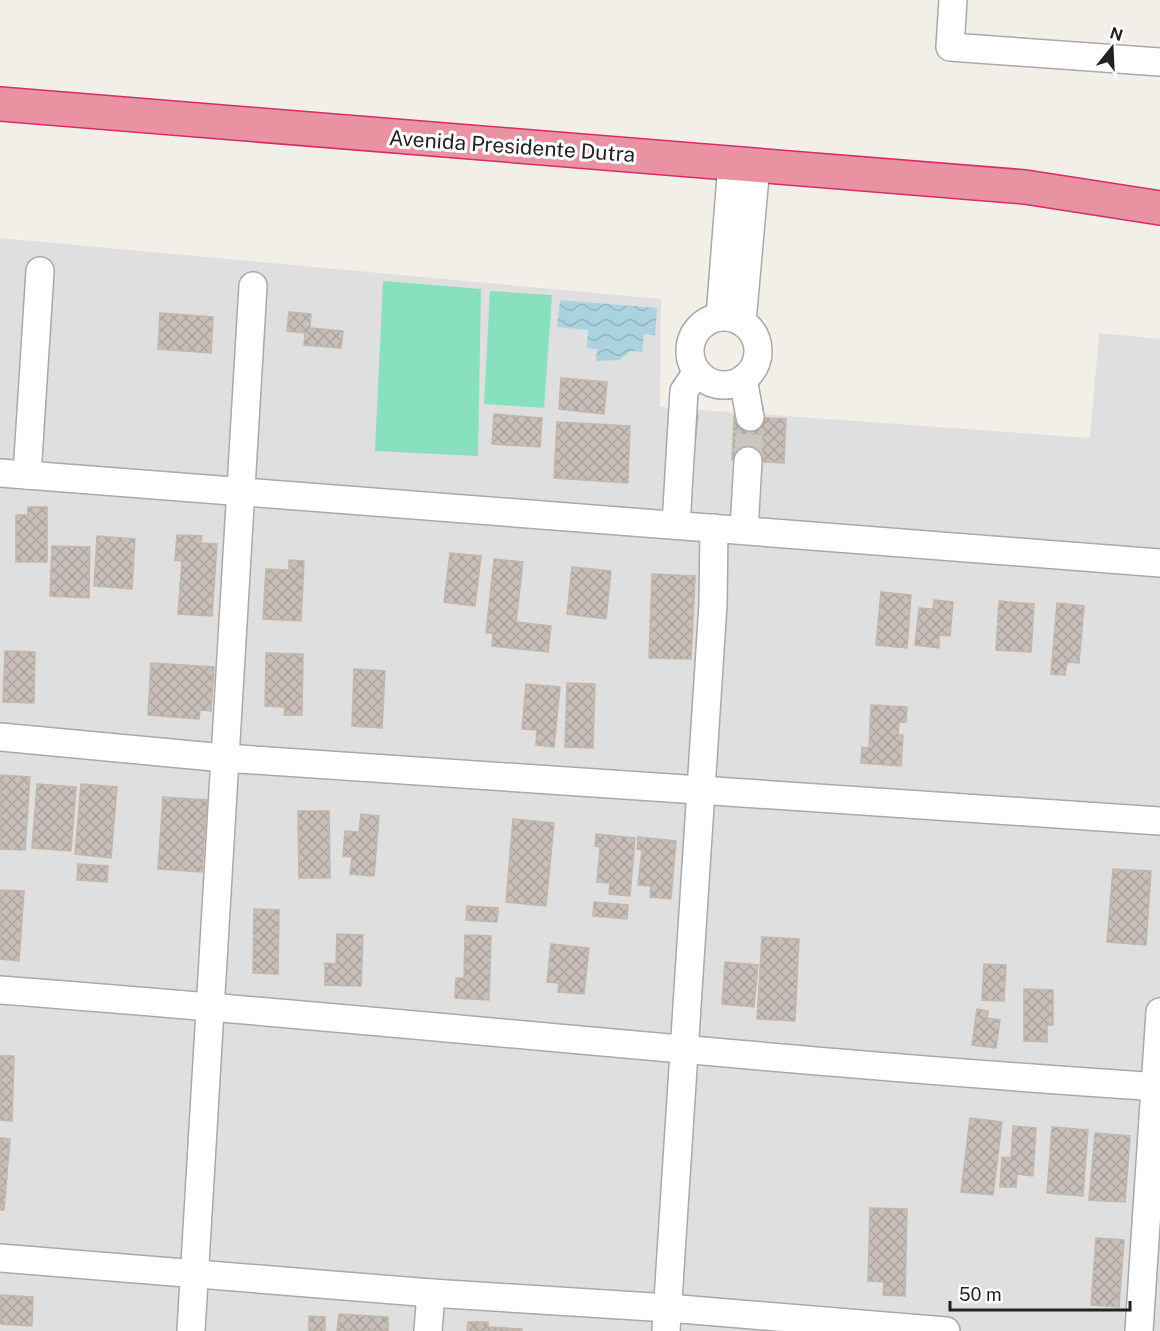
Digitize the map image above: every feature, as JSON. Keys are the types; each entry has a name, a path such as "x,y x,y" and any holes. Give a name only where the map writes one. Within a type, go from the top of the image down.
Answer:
{"highway":[{"name":"Avenida Presidente Dutra","path":"0,104 1025,187 1160,208"},
{"name":"Avenida Presidente Dutra","path":"1025,187 1160,186"}],"street":[{"path":"953,0 950,47 1160,63"},
{"path":"731,320 744,164"},
{"path":"27,475 40,271"},
{"path":"191,1331 212,1005 239,490 253,286"},
{"path":"731,320 750,330 756,339 757,362 752,372 743,379 723,386 704,380 692,363 689,353 694,334 701,326 731,320"},
{"path":"676,525 684,391 697,372"},
{"path":"743,379 750,417"},
{"path":"744,531 748,461"},
{"path":"0,473 1160,563"},
{"path":"667,1320 713,604 714,528"},
{"path":"0,737 224,758 1160,821"},
{"path":"0,990 212,1005 686,1050 1157,1087"},
{"path":"1139,1331 1157,1087 1160,1012"},
{"path":"0,1258 431,1293 667,1320 946,1331"},
{"path":"428,1331 431,1293"}],"shaded area":[{"path":"0,238 661,299 660,407 1090,438 1099,333 1160,339 1160,1331 0,1331"}],"green space":[{"path":"383,281 481,289 478,456 375,451"},
{"path":"490,291 552,295 544,408 484,404"}],"water":[{"path":"560,300 657,308 655,335 644,334 642,352 631,351 619,360 596,361 597,349 587,348 588,330 557,327"}],"building":[{"path":"289,312 311,314 310,328 343,331 341,348 304,345 305,333 287,331"},
{"path":"160,313 213,317 211,353 158,349"},
{"path":"561,378 607,382 604,414 559,409"},
{"path":"494,414 542,418 540,447 492,444"},
{"path":"690,416 698,416 695,444 687,443"},
{"path":"734,416 786,419 784,463 732,460"},
{"path":"557,422 630,426 628,483 554,478"},
{"path":"28,507 47,507 47,562 16,562 16,515 28,515"},
{"path":"177,535 202,536 201,543 217,544 212,616 178,614 182,561 175,560"},
{"path":"97,536 135,539 132,589 94,586"},
{"path":"52,546 90,547 89,598 50,596"},
{"path":"450,553 481,556 475,606 444,602"},
{"path":"494,559 523,562 516,622 551,626 548,652 492,646 493,633 486,633"},
{"path":"289,560 304,561 301,621 263,619 266,569 289,570"},
{"path":"572,567 611,571 606,619 567,614"},
{"path":"652,574 695,576 691,659 649,658"},
{"path":"881,592 911,595 907,648 876,645"},
{"path":"934,600 953,602 950,636 939,635 939,648 915,645 919,608 933,609"},
{"path":"999,601 1034,604 1031,652 996,650"},
{"path":"1057,603 1084,606 1079,663 1067,662 1065,675 1051,674"},
{"path":"5,651 35,652 34,703 3,702"},
{"path":"266,653 303,654 302,715 284,715 285,707 265,706"},
{"path":"151,663 214,667 211,711 200,710 199,719 148,715"},
{"path":"354,669 385,671 382,728 352,726"},
{"path":"567,683 595,684 593,748 565,747"},
{"path":"526,684 560,687 554,747 536,745 537,730 522,729"},
{"path":"871,705 907,707 906,722 899,722 898,735 903,735 901,766 861,763 862,747 869,748"},
{"path":"0,775 30,777 25,850 0,849"},
{"path":"37,784 76,787 71,851 32,848"},
{"path":"81,784 117,787 111,858 75,854"},
{"path":"163,797 207,800 202,872 158,869"},
{"path":"298,811 329,811 330,878 299,878"},
{"path":"361,814 379,816 374,876 350,874 352,857 343,856 345,831 359,832"},
{"path":"513,819 554,823 546,906 506,902"},
{"path":"596,834 635,838 630,896 609,894 610,883 597,882 600,847 595,846"},
{"path":"638,837 676,841 671,899 650,897 651,886 638,885 642,850 637,849"},
{"path":"78,864 108,866 107,882 77,880"},
{"path":"1113,869 1151,871 1146,945 1107,942"},
{"path":"0,890 24,891 19,961 0,959"},
{"path":"594,902 628,905 627,919 593,916"},
{"path":"467,906 498,908 497,922 466,920"},
{"path":"254,909 279,910 278,974 253,973"},
{"path":"337,934 363,935 361,986 325,985 325,963 336,964"},
{"path":"465,935 491,936 489,1000 455,998 456,978 464,978"},
{"path":"762,937 799,939 795,1021 757,1019"},
{"path":"551,944 589,948 584,994 558,992 559,983 547,982"},
{"path":"725,962 758,965 754,1007 722,1004"},
{"path":"984,964 1006,965 1004,1001 982,1000"},
{"path":"1024,989 1053,990 1053,1025 1047,1025 1047,1042 1024,1041"},
{"path":"977,1009 988,1011 987,1018 1000,1020 996,1048 972,1045"},
{"path":"0,1056 14,1056 12,1121 0,1120"},
{"path":"970,1118 1002,1122 993,1195 961,1192"},
{"path":"1013,1126 1036,1128 1033,1176 1017,1174 1016,1187 1000,1187 1002,1157 1011,1158"},
{"path":"1052,1127 1088,1130 1083,1196 1047,1193"},
{"path":"1095,1133 1130,1136 1125,1202 1089,1200"},
{"path":"0,1138 10,1139 4,1210 0,1210"},
{"path":"870,1208 907,1209 905,1296 883,1295 884,1282 868,1281"},
{"path":"1096,1238 1124,1240 1119,1307 1091,1305"},
{"path":"0,1295 33,1297 32,1326 0,1324"},
{"path":"339,1314 388,1317 388,1331 337,1331"},
{"path":"309,1316 325,1317 325,1331 309,1331"},
{"path":"468,1322 488,1322 488,1327 522,1329 522,1331 467,1331"}],"tunnel":[{"path":"748,461 750,417"}]}
